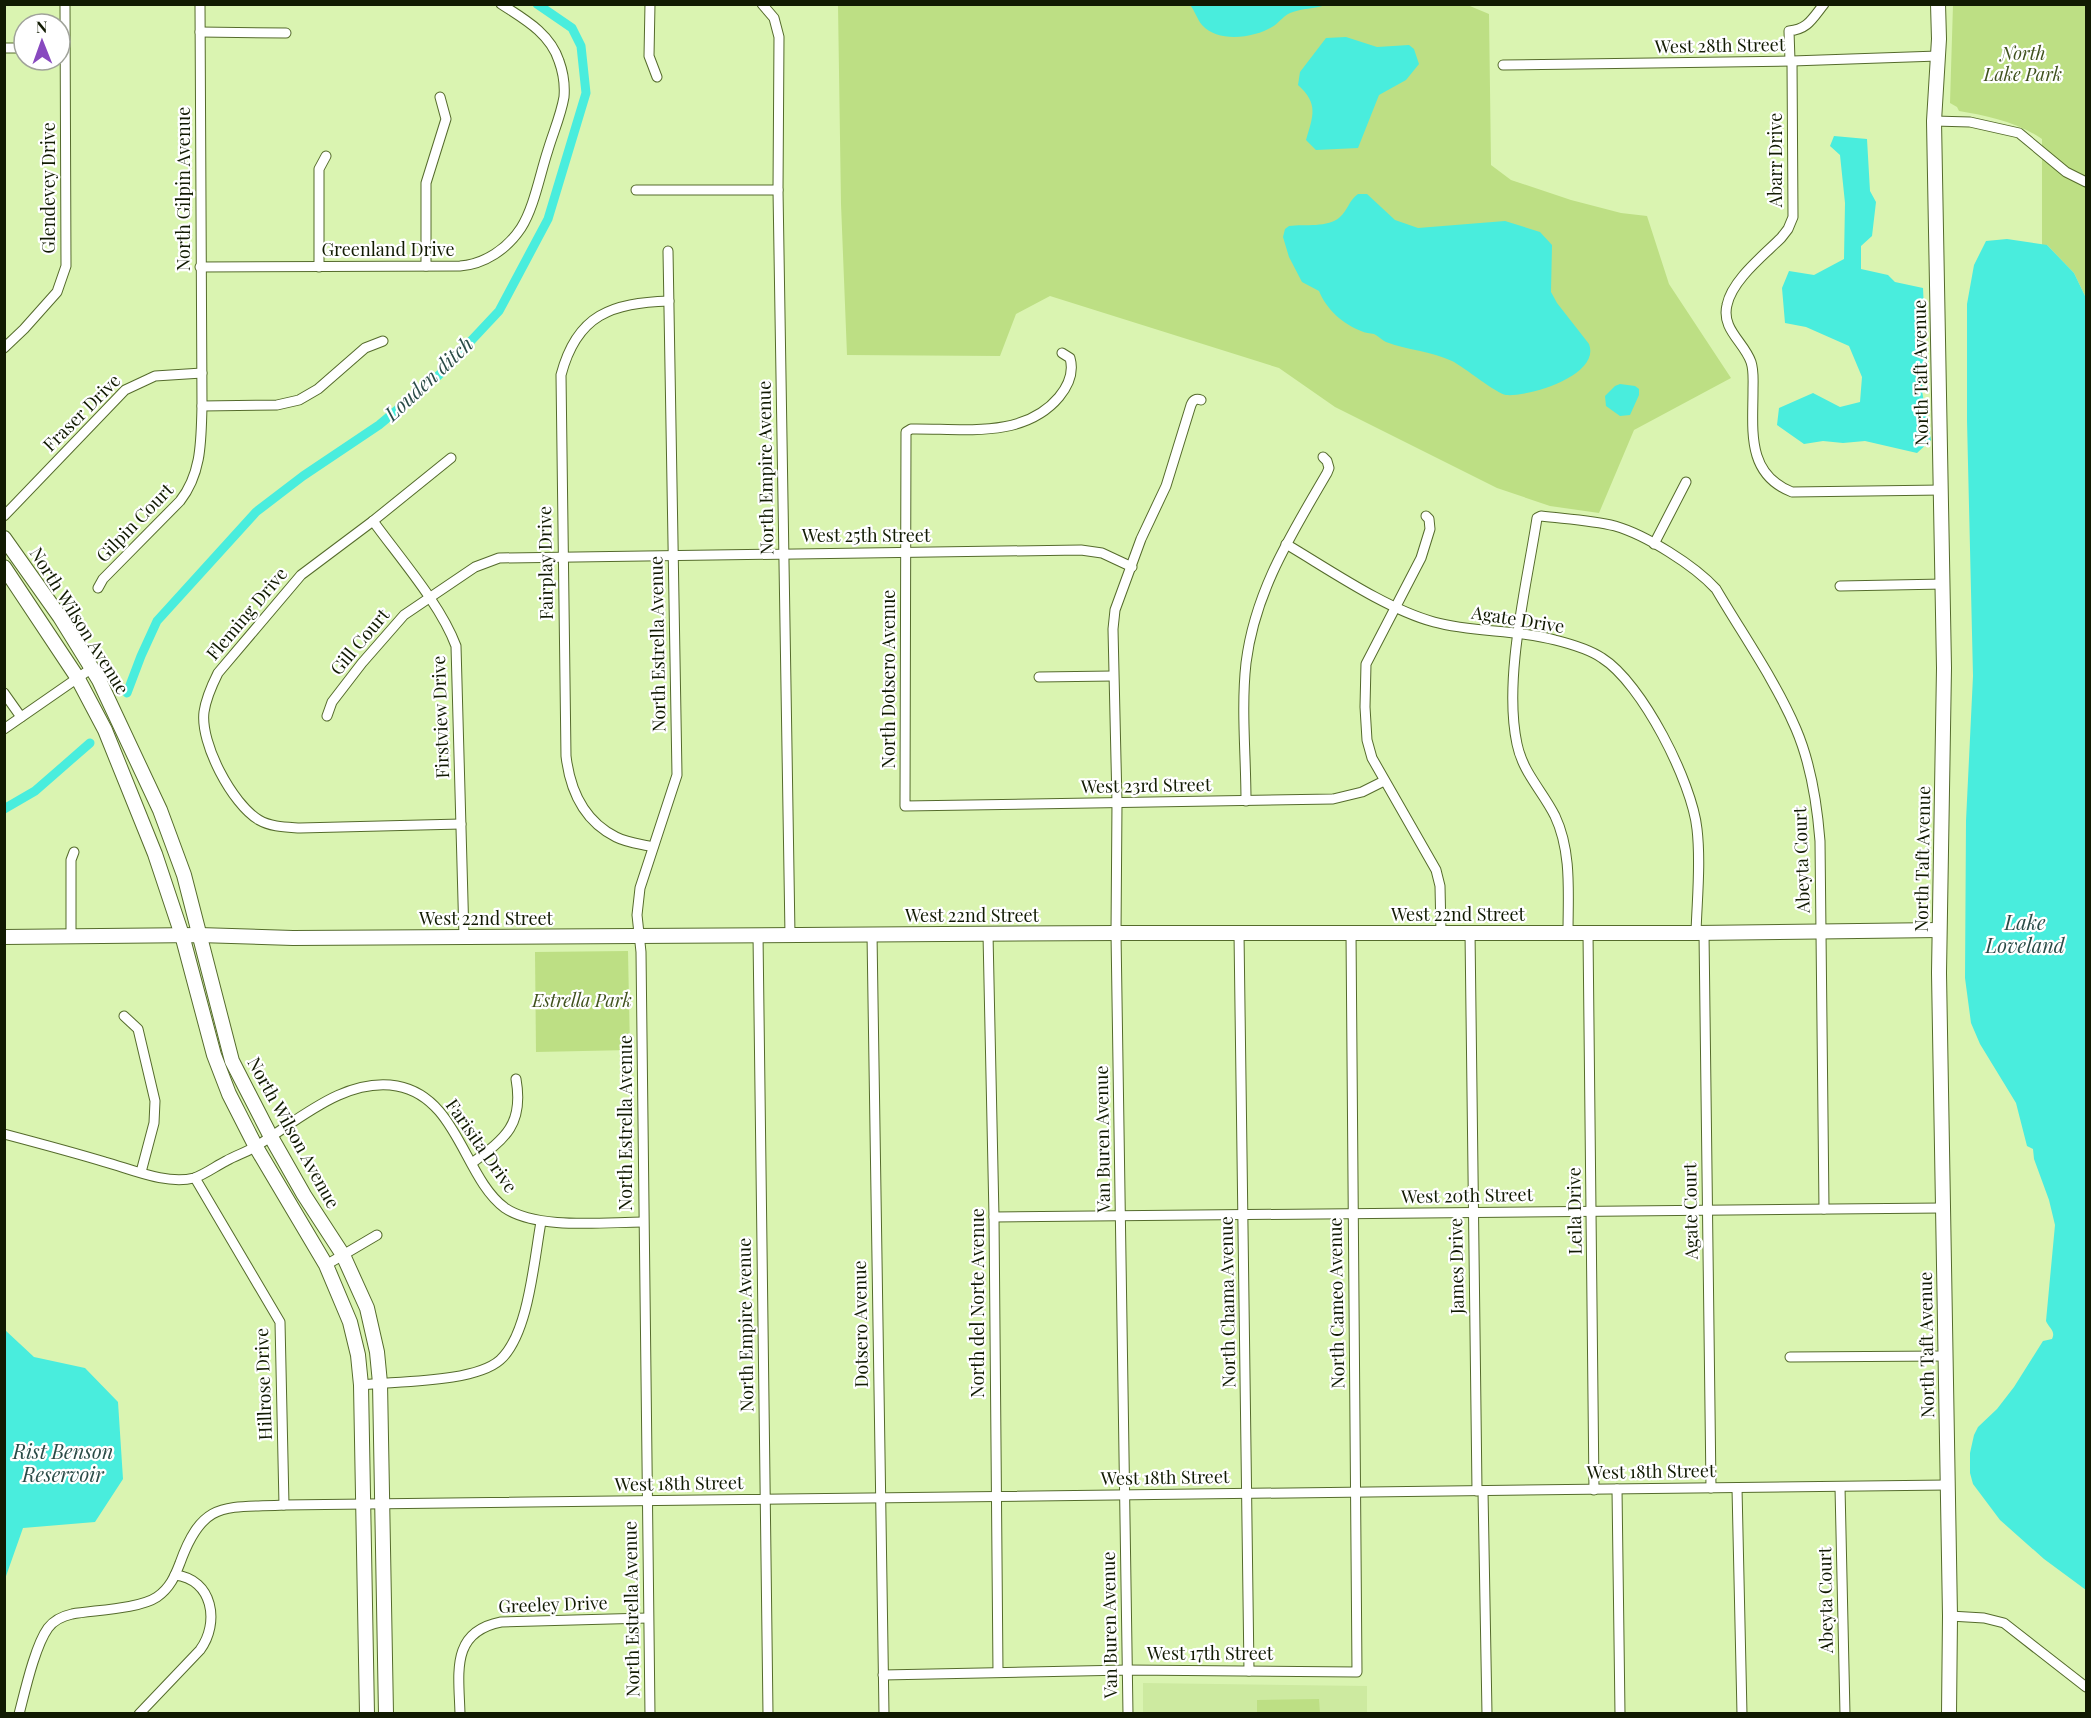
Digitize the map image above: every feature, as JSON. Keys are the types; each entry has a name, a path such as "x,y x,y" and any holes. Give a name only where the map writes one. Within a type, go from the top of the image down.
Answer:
{"main road":[{"name":"North Taft Avenue","path":"1938,4 1934,122 1944,584 1939,930 1950,1713"},
{"name":"North Wilson Avenue","path":"4,537 60,617 92,668 127,735 160,810 184,875 232,1060 271,1137 304,1195 343,1255 367,1308 380,1383 386,1713"},
{"name":"North Wilson Avenue","path":"4,567 77,677 105,730 155,854 182,935 214,1055 229,1094 256,1147 326,1265 350,1322 358,1355 361,1385 367,1713"},
{"name":"West 22nd Street","path":"4,938 182,935 292,938 1116,933 1700,933 1939,930"}],"street":[{"name":"North Gilpin Avenue","path":"200,4 202,372"},
{"name":"Greenland Drive","path":"200,267 471,265 494,255 522,226 533,199 564,96 564,84 557,56 538,28 501,4"},
{"path":"650,4 649,56 657,77"},
{"name":"North Empire Avenue","path":"762,4 774,18 779,37 778,190 790,935"},
{"name":"Abarr Drive","path":"1824,4 1806,26 1789,31 1793,217 1791,225 1733,289 1726,307 1728,324 1751,362 1755,454 1767,476 1792,492 1942,490"},
{"path":"200,32 286,33"},
{"name":"West 28th Street","path":"1503,65 1791,61 1938,56"},
{"name":"Glendevey Drive","path":"4,348 57,292 66,266 62,72"},
{"path":"426,266 426,183 446,119 440,97"},
{"path":"1934,122 1970,122 2019,133 2066,172 2086,182"},
{"path":"319,267 319,170 326,156"},
{"path":"636,190 778,190"},
{"name":"North Estrella Avenue","path":"650,1713 641,949 637,904 640,888 677,775 668,251"},
{"name":"Fairplay Drive","path":"653,847 625,841 600,828 588,816 573,791 567,772 561,375 565,361 578,336 592,321 609,310 631,304 669,301"},
{"path":"202,406 278,405 299,400 318,389 365,348 383,341"},
{"name":"North Dotsero Avenue","path":"905,806 905,435 908,430 996,428 1021,423 1057,400 1067,384 1072,370 1071,363 1070,358 1062,353"},
{"name":"Gilpin Court","path":"98,588 103,579 190,488 199,459 202,372"},
{"name":"Fraser Drive","path":"4,516 124,390 155,376 202,372"},
{"name":"Van Buren Avenue","path":"1128,1713 1113,618 1141,539 1166,486 1191,405 1193,401 1202,400"},
{"path":"1246,801 1244,693 1247,655 1253,625 1266,586 1286,544 1327,473 1329,468 1327,460 1323,457"},
{"name":"Fleming Drive","path":"451,458 301,575 218,673 204,710 204,726 224,780 238,801 260,820 273,825 300,828 461,824"},
{"path":"1654,544 1686,482"},
{"path":"1426,516 1430,523 1429,537 1412,578 1370,653 1365,672 1367,740 1372,758 1384,781 1436,870 1440,886 1441,933"},
{"name":"Abeyta Court","path":"1519,633 1537,518 1541,516 1615,526 1654,544 1685,563 1716,589 1772,680 1797,730 1812,778 1819,824 1824,1209"},
{"name":"Firstview Drive","path":"373,521 429,598 451,633 456,646 464,937"},
{"name":"Agate Drive","path":"1286,544 1357,587 1414,616 1453,627 1519,633 1555,640 1586,650 1606,661 1628,680 1681,772 1696,823 1700,933"},
{"name":"West 25th Street","path":"429,598 475,567 499,558 1093,550 1112,556 1132,567"},
{"path":"1840,586 1944,584"},
{"name":"Gill Court","path":"327,716 332,702 398,620 429,598"},
{"path":"1519,633 1513,699 1517,746 1528,773 1554,815 1563,839 1568,886 1568,933"},
{"path":"4,729 92,668"},
{"path":"1039,677 1113,676"},
{"path":"4,693 21,717"},
{"name":"West 23rd Street","path":"905,806 1334,799 1362,792 1384,781"},
{"path":"71,938 71,860 74,852"},
{"name":"James Drive","path":"1470,932 1472,1213 1487,1713"},
{"name":"North Chama Avenue","path":"1239,933 1249,1671"},
{"name":"North Cameo Avenue","path":"1351,933 1357,1672"},
{"name":"Leila Drive","path":"1588,933 1594,1490"},
{"name":"Agate Court","path":"1700,933 1711,1488"},
{"name":"Dotsero Avenue","path":"872,934 884,1713"},
{"name":"North del Norte Avenue","path":"988,934 994,1217 998,1672"},
{"name":"North Empire Avenue","path":"758,935 768,1713"},
{"path":"124,1016 138,1029 155,1101 154,1123 141,1172"},
{"path":"472,1162 497,1145 512,1125 519,1104 516,1079"},
{"name":"Farisita Drive","path":"256,1147 346,1092 371,1086 398,1086 412,1090 440,1112 487,1187 505,1207 541,1222 643,1221"},
{"path":"4,1134 170,1179 195,1178 256,1147"},
{"name":"Hillrose Drive","path":"195,1178 280,1322 284,1505"},
{"name":"West 20th Street","path":"994,1217 1942,1208"},
{"path":"361,1385 453,1377 481,1370 499,1361 512,1344 522,1320 541,1222"},
{"path":"326,1265 376,1235"},
{"path":"1790,1357 1945,1356"},
{"name":"West 18th Street","path":"363,1504 1947,1485"},
{"name":"Abeyta Court","path":"1840,1487 1845,1713"},
{"path":"1737,1488 1742,1713"},
{"path":"1617,1489 1620,1713"},
{"path":"19,1713 40,1644 50,1626 63,1616 147,1602 160,1595 172,1581 195,1529 211,1513 224,1509 284,1505 363,1504"},
{"path":"139,1713 206,1643 211,1629 212,1615 207,1598 196,1585 183,1576 175,1575"},
{"path":"1950,1616 1984,1618 2004,1623 2086,1687"},
{"name":"Greeley Drive","path":"460,1713 460,1656 466,1642 483,1627 501,1622 648,1618"},
{"name":"West 17th Street","path":"883,1675 1128,1670 1357,1672"}],"shaded area":[{"path":"1143,1683 1367,1686 1367,1713 1143,1713"}],"green space":[{"path":"1465,4 1489,14 1491,165 1511,180 1571,200 1621,213 1647,216 1669,284 1731,378 1634,430 1599,513 1550,506 1497,488 1335,407 1279,368 1050,296 1016,314 1000,356 847,355 841,204 838,5"},
{"name":"North Lake Park","path":"1953,5 2086,5 2086,298 2074,273 2047,245 2042,245 2042,139 2012,124 1959,111 1950,103"},
{"name":"Estrella Park","path":"628,951 630,1050 536,1052 535,952"},
{"path":"1319,1699 1320,1713 1257,1713 1257,1700"}],"water":[{"path":"1190,5 1326,5 1294,11 1264,31 1236,37 1209,31 1200,23"},
{"path":"1346,37 1377,47 1409,45 1414,49 1419,64 1406,80 1379,95 1358,148 1316,150 1306,140 1311,124 1312,104 1298,85 1300,72 1326,38"},
{"path":"1834,136 1867,139 1870,191 1876,202 1872,236 1861,246 1861,269 1888,275 1895,282 1923,288 1925,331 1922,391 1931,440 1917,453 1865,441 1843,443 1823,441 1804,444 1777,425 1779,408 1813,393 1840,407 1860,402 1862,377 1849,346 1806,327 1785,323 1782,288 1789,271 1814,275 1844,259 1845,203 1840,155 1830,146"},
{"path":"1358,194 1367,194 1395,220 1418,228 1505,221 1540,232 1552,245 1551,292 1589,344 1590,355 1584,365 1561,382 1546,388 1517,395 1506,395 1452,361 1386,342 1342,320 1326,304 1319,291 1302,282 1289,257 1283,237 1285,229 1289,226 1323,224 1335,220 1343,214"},
{"name":"Lake Loveland","path":"2007,239 2047,245 2074,273 2086,298 2086,1590 2044,1559 2000,1520 1973,1484 1970,1473 1970,1453 1978,1427 1997,1409 2043,1341 2052,1339 2053,1334 2046,1321 2055,1225 2049,1200 2034,1159 2033,1149 2027,1146 2016,1103 1980,1044 1971,1023 1965,978 1966,821 1973,676 1967,421 1967,304 1974,265 1986,241"},
{"path":"1620,384 1635,386 1639,389 1639,395 1630,415 1620,416 1606,406 1605,396"},
{"name":"Rist Benson Reservoir","path":"5,1330 34,1357 85,1368 118,1402 123,1479 95,1522 23,1528 5,1579"}],"waterway":[{"name":"Louden ditch","path":"127,693 157,621 256,512 303,476 379,425 439,375 499,311 548,219 586,93 581,46 572,28 537,4"},
{"name":"Louden ditch","path":"4,809 35,791 90,743"}]}
